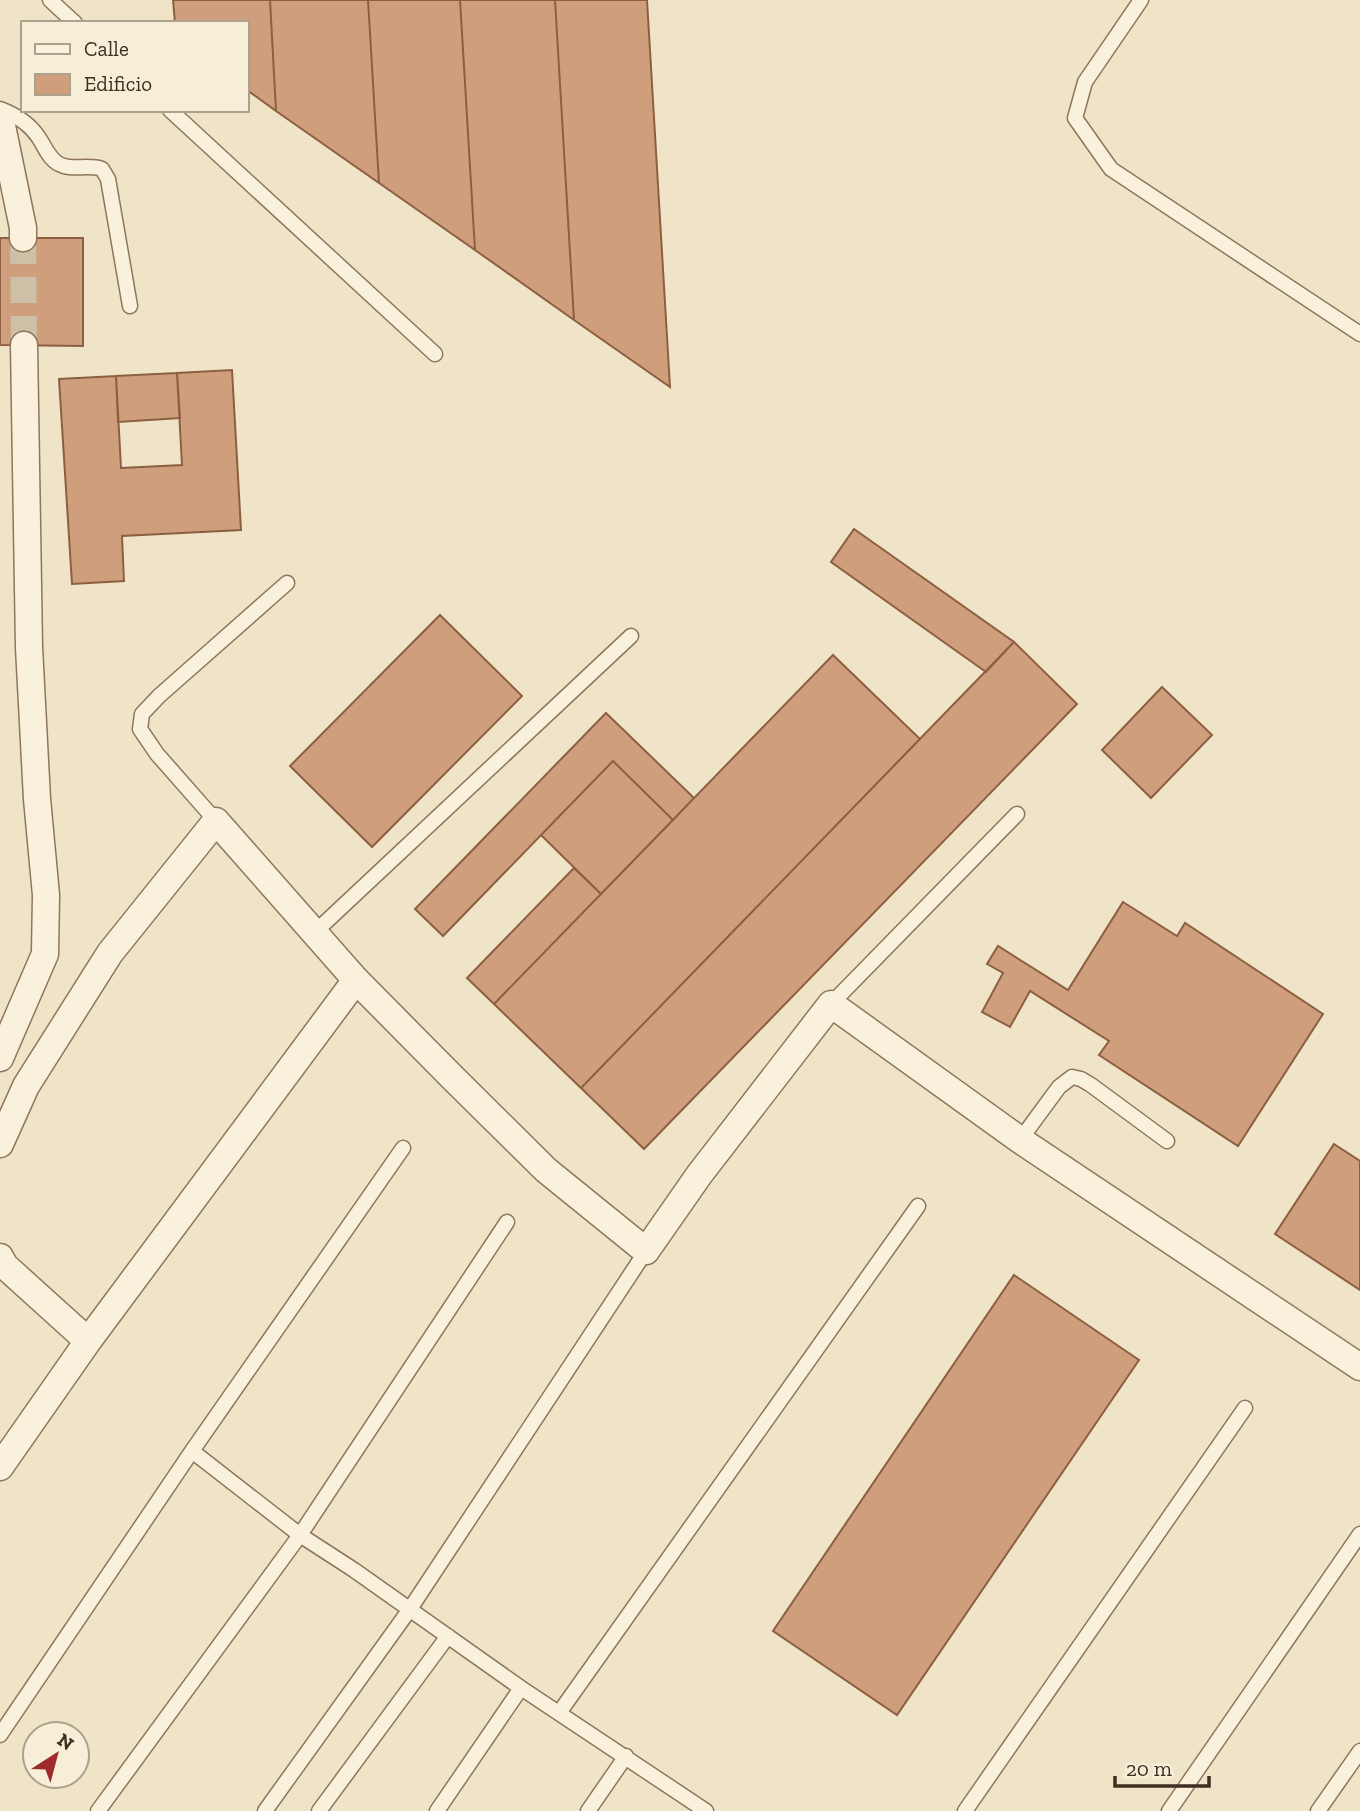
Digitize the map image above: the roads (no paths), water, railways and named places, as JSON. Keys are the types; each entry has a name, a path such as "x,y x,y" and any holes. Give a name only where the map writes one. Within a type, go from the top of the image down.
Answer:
{"street":[{"path":"0,116 23,238"},
{"path":"0,1058 45,954 46,895 37,799 29,647 24,345"},
{"path":"0,1144 26,1086 110,953 216,821 356,980 546,1170 646,1251 699,1175 831,1004 1020,1140 1360,1367"},
{"path":"0,1467 88,1341 356,980"},
{"path":"0,1257 5,1265 88,1341"}],"lane":[{"path":"50,0 73,21"},
{"path":"1140,0 1085,82 1075,118 1111,169 1360,334"},
{"path":"0,109 17,115 38,135 52,159 58,164 93,165 102,169 108,179 130,306"},
{"path":"172,112 435,354"},
{"path":"216,821 157,754 140,729 142,714 287,583"},
{"path":"314,933 631,636"},
{"path":"831,1004 1017,814"},
{"path":"1020,1140 1059,1087 1072,1077 1091,1085 1167,1141"},
{"path":"0,1735 192,1451 403,1148"},
{"path":"559,1713 918,1206"},
{"path":"98,1811 300,1535 507,1222"},
{"path":"265,1811 410,1609 646,1251"},
{"path":"965,1811 1245,1408"},
{"path":"192,1451 300,1535 521,1688 706,1811"},
{"path":"1169,1811 1360,1534"},
{"path":"319,1811 448,1636"},
{"path":"437,1811 521,1688"},
{"path":"1318,1811 1360,1751"},
{"path":"588,1811 626,1756"}],"tunnel":[{"path":"23,238 24,345"}]}
